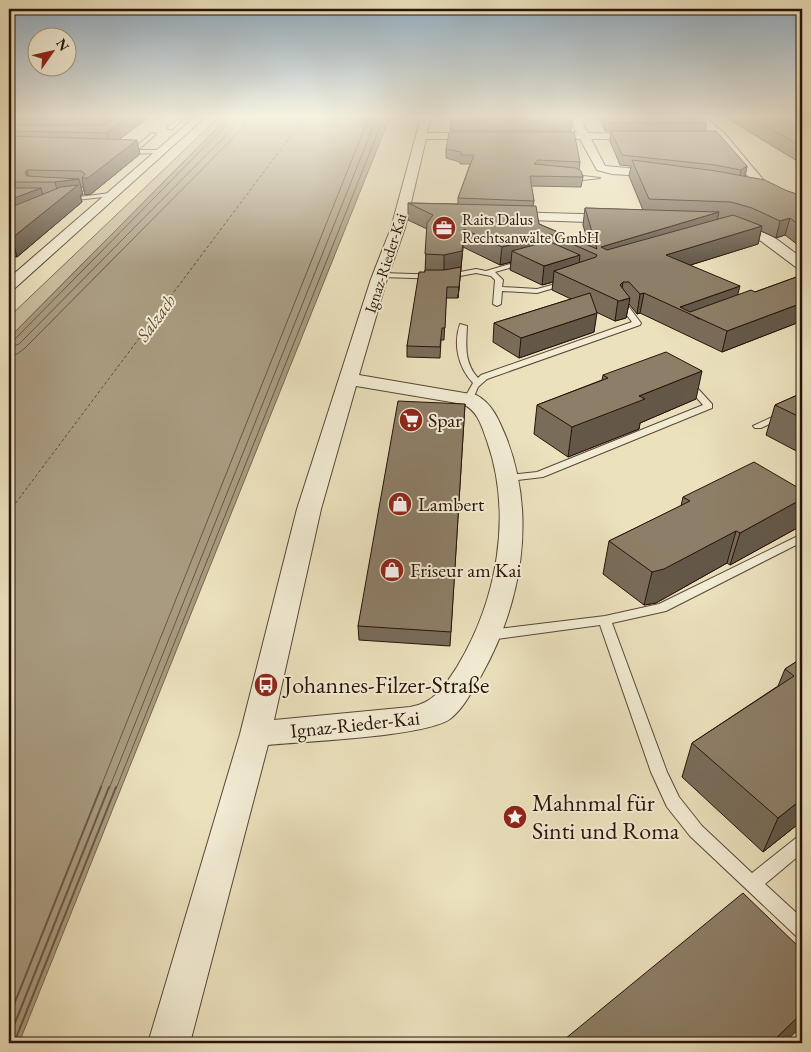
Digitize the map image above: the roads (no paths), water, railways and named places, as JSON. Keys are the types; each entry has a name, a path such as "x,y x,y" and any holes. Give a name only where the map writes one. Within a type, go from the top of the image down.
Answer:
{"street":[{"path":"9,286 142,166"},
{"name":"Ignaz-Rieder-Kai","path":"169,1043 255,734 310,508 414,166"},
{"path":"602,166 610,170 672,175"},
{"path":"746,166 767,192"},
{"path":"748,189 767,192 779,198"},
{"path":"401,213 418,214"},
{"path":"490,216 634,219"},
{"path":"728,227 766,238 802,264"},
{"path":"349,379 393,385 473,391"},
{"name":"Ignaz-Rieder-Kai","path":"255,734 429,716 443,708 456,692 489,635 503,589 510,542 509,478 501,450 473,391"}],"lane":[{"path":"566,174 578,174 582,178 597,178"},
{"path":"77,191 112,193"},
{"path":"63,200 112,193"},
{"path":"381,275 444,277 476,271 489,272 535,259"},
{"path":"489,272 498,277 497,304"},
{"path":"498,289 541,290 579,279"},
{"path":"463,326 461,356 473,391 491,374 637,323 623,305"},
{"path":"509,478 539,475 708,406 681,375"},
{"path":"758,426 802,406"},
{"path":"489,635 605,620 662,608 802,538"},
{"path":"605,620 659,772 673,802 696,831 802,930"},
{"path":"752,884 802,843"}],"water":[{"name":"Salzach","path":"179,166 370,166 19,1043 9,1043 9,338"}],"place":[{"name":"Raits Dalus Rechtsanwälte GmbH","path":"444,228"},
{"name":"Spar","path":"411,420"},
{"name":"Lambert","path":"400,504"},
{"name":"Friseur am Kai","path":"392,570"},
{"name":"Johannes-Filzer-Straße","path":"266,685"},
{"name":"Mahnmal für Sinti und Roma","path":"515,817"}]}
